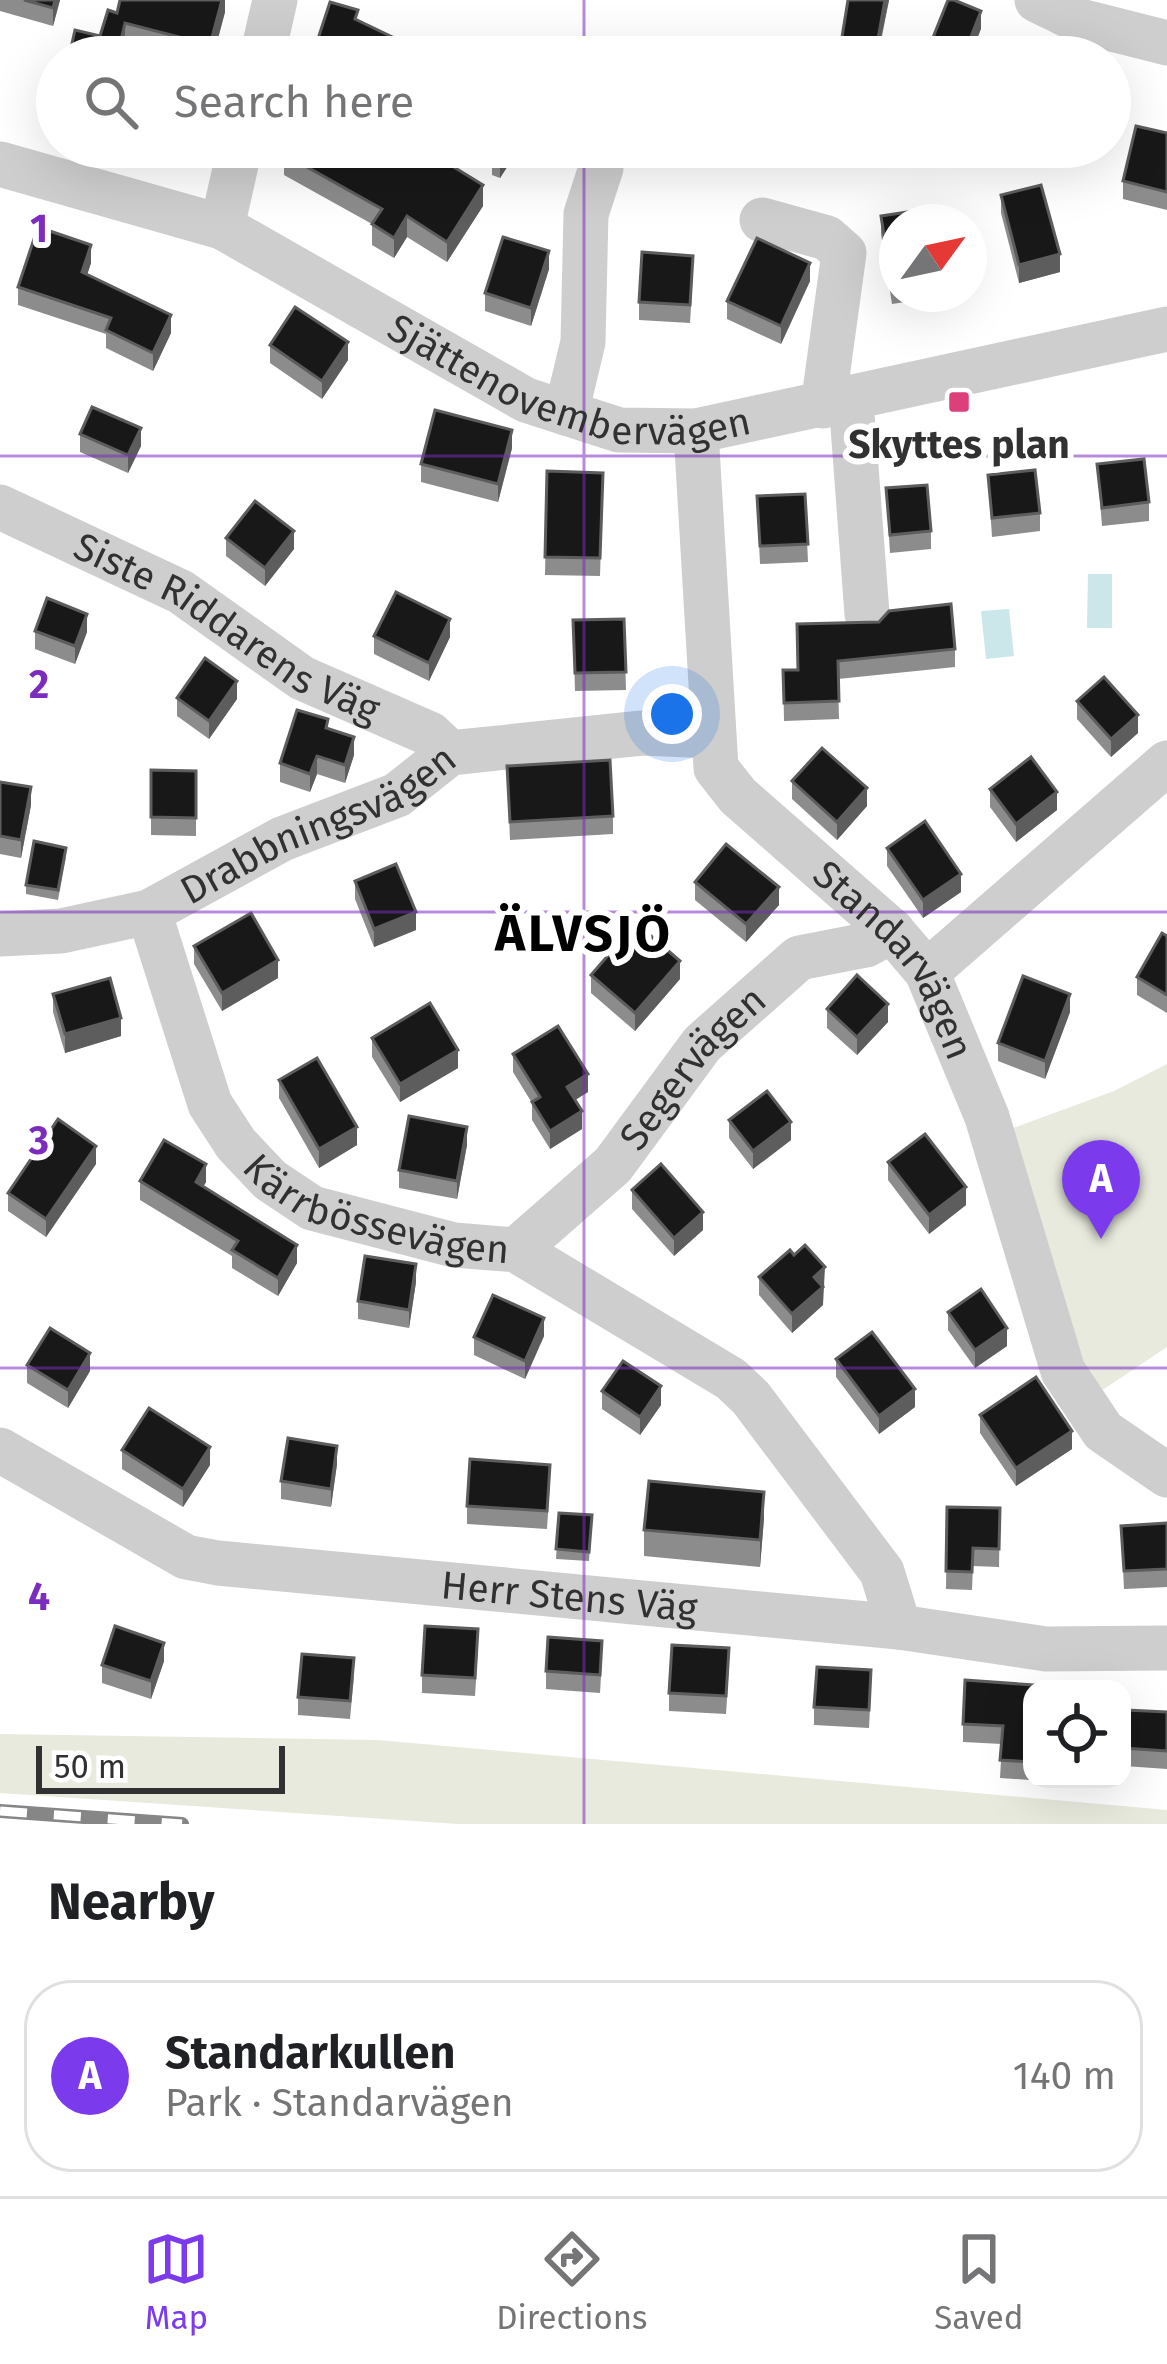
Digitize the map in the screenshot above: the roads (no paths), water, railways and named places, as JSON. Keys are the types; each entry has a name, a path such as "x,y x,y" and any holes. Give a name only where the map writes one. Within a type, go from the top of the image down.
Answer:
{"street":[{"path":"267,36 275,0"},
{"path":"1037,0 1080,21 1167,43"},
{"name":"Sjättenovembervägen","path":"0,164 222,227 526,400 620,430 696,431 1167,328"},
{"path":"222,227 236,168"},
{"path":"566,413 583,342 586,214 601,168"},
{"path":"762,220 827,238 844,253 837,403 867,614"},
{"name":"Standarvägen","path":"696,431 710,736 716,768 738,796 892,931 927,972 987,1118 1063,1371 1103,1431 1167,1475"},
{"name":"Siste Riddarens Väg","path":"0,507 97,548 181,592 302,678 430,734 450,753"},
{"name":"Drabbningsvägen","path":"0,934 61,931 149,912 282,839 397,796 450,753 641,733 710,736"},
{"path":"927,972 1167,763"},
{"name":"Kärrbössevägen","path":"149,912 210,1104 236,1144 270,1180 312,1208 454,1245 516,1250 643,1322 751,1398 882,1572 899,1627"},
{"name":"Segervägen","path":"516,1250 613,1165 703,1044 799,958 866,946 892,931"},
{"name":"Herr Stens Väg","path":"0,1450 186,1556 218,1563 899,1627 1046,1648 1167,1648"}],"water":[{"path":"1088,574 1112,574 1112,628 1087,628"},
{"path":"1009,609 1014,656 986,659 981,611"}],"railway":[{"path":"0,1811 182,1824"}],"place":[{"name":"Skyttes plan","path":"959,402"},
{"name":"Standarkullen","path":"1101,1239"}],"district":[{"name":"ÄLVSJÖ","path":"584,933"}]}
